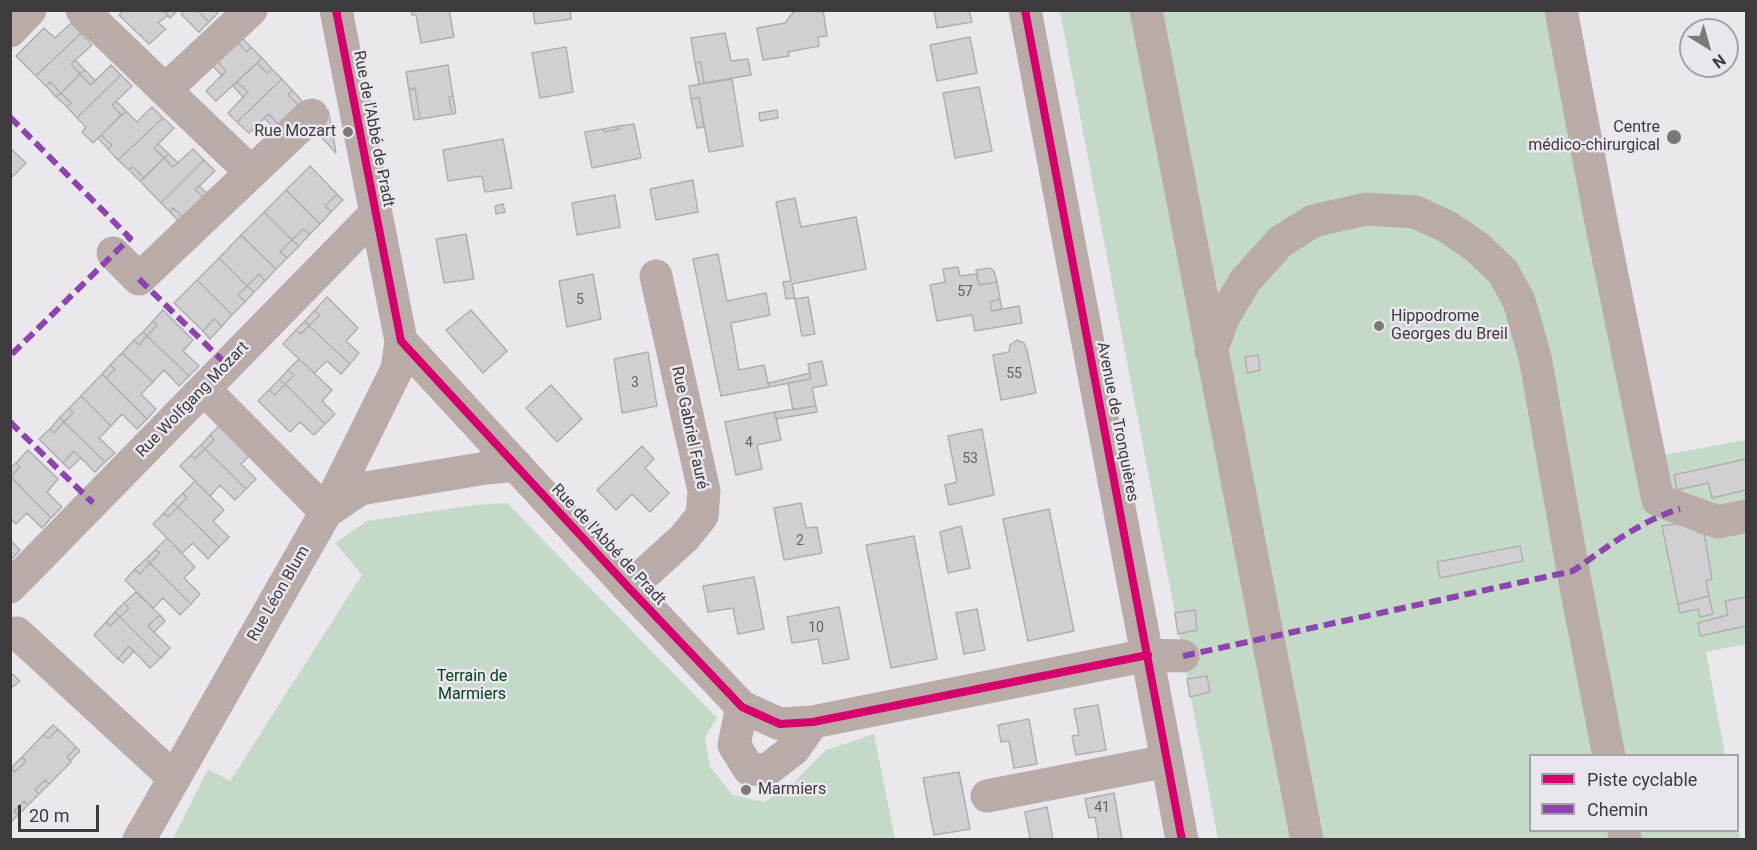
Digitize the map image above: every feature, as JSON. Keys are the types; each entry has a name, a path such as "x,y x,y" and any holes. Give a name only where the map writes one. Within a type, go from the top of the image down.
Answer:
{"street":[{"path":"10,31 30,10"},
{"path":"82,10 250,171"},
{"path":"165,90 251,10"},
{"name":"Rue de l'Abbé de Pradt","path":"336,10 401,341 742,707 780,724 813,722 1148,655 1183,656"},
{"name":"Avenue de Tronquières","path":"1025,10 1182,840"},
{"path":"1146,10 1307,840"},
{"path":"1561,10 1599,212 1658,501 1718,522 1746,516"},
{"path":"113,254 139,279 250,171 312,115"},
{"path":"1211,351 1223,318 1245,281 1280,242 1313,221 1366,209 1415,212 1446,226 1477,247 1503,272 1519,301 1535,357 1609,754"},
{"name":"Rue Wolfgang Mozart","path":"10,587 375,214"},
{"name":"Rue Gabriel Fauré","path":"629,588 684,538 702,516 704,491 656,276"},
{"name":"Rue Léon Blum","path":"139,840 172,777 326,512 397,369 401,341"},
{"path":"204,389 326,512 360,489 516,465"},
{"path":"13,633 172,777"},
{"path":"742,707 734,745 749,769 767,770 794,749 813,722"},
{"path":"987,796 1167,761"}],"green space":[{"name":"Hippodrome Georges du Breil","path":"1060,11 1578,11 1663,455 1746,440 1746,644 1706,652 1725,754 1529,754 1529,832 1739,832 1740,839 1218,839"},
{"name":"Terrain de Marmiers","path":"507,503 717,718 705,737 710,767 733,795 764,802 790,786 826,750 874,734 895,839 173,839 208,769 230,781 362,575 335,543 367,521 475,505"}],"building":[{"path":"124,10 163,10 168,15 158,23 166,29 149,44 119,15"},
{"path":"163,10 178,10 170,18"},
{"path":"185,10 197,10 209,22 199,32 181,14"},
{"path":"197,10 215,10 218,13 209,22"},
{"path":"411,10 449,10 454,37 421,43 416,15 412,15"},
{"path":"533,10 570,10 571,19 535,24"},
{"path":"795,10 823,10 827,36 818,37 819,46 788,52 789,56 763,60 757,28 785,23"},
{"path":"934,10 969,10 972,22 937,28"},
{"path":"71,23 81,33 36,76 16,56 44,28 55,38"},
{"path":"81,33 92,45 71,64 80,74 61,93 50,82 46,86 36,76"},
{"path":"725,33 731,61 748,59 751,75 704,83 701,62 695,63 691,38"},
{"path":"970,37 977,73 937,81 930,45"},
{"path":"242,38 251,47 247,52 237,42"},
{"path":"237,42 247,52 251,47 262,58 216,101 206,91 226,71 217,61"},
{"path":"566,47 573,92 540,98 532,53"},
{"path":"262,58 272,69 267,73 257,63"},
{"path":"75,60 85,70 80,74 71,64"},
{"path":"217,61 226,71 222,76 212,65"},
{"path":"701,62 704,83 699,84 695,63"},
{"path":"257,63 267,73 272,69 282,79 237,122 228,113 248,92 237,82"},
{"path":"111,65 121,75 77,118 67,107 71,103 61,93 80,74 91,85"},
{"path":"448,65 453,96 449,97 452,114 420,119 415,88 409,90 406,72"},
{"path":"85,70 95,80 91,85 80,74"},
{"path":"121,75 132,86 112,105 121,115 93,143 82,132 86,127 77,118"},
{"path":"282,79 292,90 288,95 298,105 278,124 269,114 249,133 237,122"},
{"path":"732,79 743,146 709,152 699,97 691,99 689,86"},
{"path":"50,82 61,93 56,97 46,86"},
{"path":"237,82 248,92 243,97 233,86"},
{"path":"979,87 992,151 955,158 943,93"},
{"path":"415,88 420,119 414,120 409,90"},
{"path":"292,90 302,101 298,105 288,95"},
{"path":"61,93 71,103 67,107 56,97"},
{"path":"453,96 456,113 452,114 449,97"},
{"path":"699,97 704,127 697,128 691,99"},
{"path":"116,101 126,111 121,115 112,105"},
{"path":"152,107 163,118 118,160 108,149 112,145 101,135 126,111 137,122"},
{"path":"328,110 332,130 320,118"},
{"path":"777,110 778,118 760,121 759,113"},
{"path":"269,114 278,124 274,128 264,118"},
{"path":"163,118 174,128 154,148 164,158 144,178 133,167 129,170 118,160"},
{"path":"320,118 332,130 323,139 311,127"},
{"path":"634,124 641,158 592,168 585,132 603,129 604,132 620,129 619,126"},
{"path":"619,126 620,129 604,132 603,129"},
{"path":"332,130 336,153 323,139"},
{"path":"101,135 112,145 108,149 98,138"},
{"path":"503,139 512,188 485,192 482,176 448,181 443,150"},
{"path":"158,144 169,154 164,158 154,148"},
{"path":"10,148 26,163 10,179"},
{"path":"193,149 204,160 161,203 140,181 164,158 173,167"},
{"path":"169,154 178,163 173,167 164,158"},
{"path":"204,160 215,171 195,190 204,198 184,218 173,208 170,212 161,203"},
{"path":"310,166 337,194 325,206 331,212 320,224 286,190"},
{"path":"133,167 144,178 140,181 129,170"},
{"path":"693,180 698,212 656,220 650,189"},
{"path":"199,186 208,194 204,198 195,190"},
{"path":"286,190 320,224 310,234 303,229 292,240 264,212"},
{"path":"337,194 343,200 331,212 325,206"},
{"path":"615,195 620,227 577,235 572,203"},
{"path":"795,198 801,227 856,217 866,269 792,284 795,298 786,299 783,282 791,281 776,202"},
{"path":"503,204 505,212 496,214 495,206"},
{"path":"173,208 184,218 179,222 170,212"},
{"path":"264,212 292,240 280,252 287,258 276,269 241,235"},
{"path":"303,229 310,234 299,246 292,240"},
{"path":"466,234 474,279 444,283 436,239"},
{"path":"241,235 276,269 265,281 259,274 247,286 219,258"},
{"path":"292,240 299,246 287,258 280,252"},
{"path":"718,254 727,301 766,293 770,315 731,323 739,370 764,365 769,387 721,396 693,259"},
{"path":"219,258 247,286 238,295 245,302 232,315 197,280"},
{"path":"958,267 960,276 976,274 979,285 997,282 1000,299 990,302 992,311 1019,306 1022,323 975,331 972,315 937,321 930,285 945,282 943,269"},
{"path":"990,268 994,271 997,282 979,285 976,270"},
{"path":"259,274 265,281 254,292 247,286"},
{"path":"593,274 601,319 567,327 559,281"},
{"path":"197,280 232,315 222,326 214,319 203,331 174,303"},
{"path":"247,286 254,292 245,302 238,295"},
{"path":"327,297 358,328 346,341 359,353 350,364 309,326 320,315 314,311"},
{"path":"808,297 815,334 802,336 795,299"},
{"path":"1000,299 1002,309 992,311 990,302"},
{"path":"163,310 193,340 183,351 199,366 189,376 147,336 157,325 153,321"},
{"path":"471,310 507,351 483,373 446,330"},
{"path":"314,311 320,315 309,326 305,321"},
{"path":"214,319 222,326 210,339 203,331"},
{"path":"153,321 157,325 147,336 143,332"},
{"path":"305,321 309,326 301,334 296,330"},
{"path":"309,326 350,364 341,374 327,361 314,373 283,344 296,330 301,334"},
{"path":"143,332 147,336 139,345 134,340"},
{"path":"147,336 189,376 179,386 164,370 153,382 122,353 134,340 139,345"},
{"path":"1017,340 1024,343 1027,350 1036,393 1001,400 993,355 1009,352 1010,345"},
{"path":"648,352 657,406 622,413 614,359"},
{"path":"122,353 153,382 141,394 156,409 147,419 106,378 115,369 110,365"},
{"path":"1258,355 1260,370 1247,373 1245,357"},
{"path":"299,359 332,390 322,401 335,414 325,424 285,384 294,375 288,370"},
{"path":"822,361 827,385 812,388 816,406 793,410 788,383 811,379 808,364"},
{"path":"110,365 115,369 106,378 102,374"},
{"path":"288,370 294,375 285,384 279,380"},
{"path":"810,373 811,379 769,387 769,383"},
{"path":"102,374 147,419 137,429 122,414 111,426 81,396"},
{"path":"279,380 285,384 275,395 269,390"},
{"path":"285,384 325,424 314,435 300,422 290,432 258,401 269,390 275,395"},
{"path":"551,385 582,419 557,442 526,408"},
{"path":"81,396 111,426 99,438 115,453 105,462 64,422 73,413 69,408"},
{"path":"816,406 817,412 776,419 775,412"},
{"path":"69,408 73,413 64,422 60,417"},
{"path":"775,412 781,440 757,445 762,469 736,475 725,422"},
{"path":"60,417 64,422 54,433 50,429"},
{"path":"64,422 105,462 95,472 74,451 63,463 39,439 50,429 54,433"},
{"path":"223,422 252,453 241,464 256,479 246,489 205,449 214,440 210,435"},
{"path":"982,429 994,495 949,505 945,485 957,482 948,436"},
{"path":"210,435 214,440 205,449 201,445"},
{"path":"201,445 205,449 195,459 191,455"},
{"path":"642,446 654,459 645,468 669,493 650,512 632,494 616,510 597,490"},
{"path":"205,449 246,489 235,500 220,485 210,496 180,466 191,455 195,459"},
{"path":"28,450 58,479 47,492 62,507 51,518 11,477 20,467 16,463"},
{"path":"74,451 81,458 69,469 63,463"},
{"path":"1746,459 1746,490 1712,498 1708,483 1677,490 1674,475"},
{"path":"16,463 20,467 11,477 10,468"},
{"path":"11,477 51,518 42,528 27,513 16,524 10,518"},
{"path":"195,481 224,510 213,521 229,537 219,547 178,507 187,498 183,493"},
{"path":"183,493 187,498 178,507 173,503"},
{"path":"173,503 178,507 168,517 164,513"},
{"path":"801,503 806,528 817,527 822,553 784,560 774,508"},
{"path":"178,507 219,547 208,559 193,543 182,553 153,524 164,513 168,517"},
{"path":"1049,509 1074,631 1028,641 1003,519"},
{"path":"1696,521 1698,533 1704,533 1712,579 1706,581 1709,596 1678,604 1662,526"},
{"path":"961,526 970,568 948,573 940,532"},
{"path":"914,536 937,659 891,668 866,545"},
{"path":"167,538 195,567 184,578 200,594 191,604 150,563 160,553 155,550"},
{"path":"10,540 20,550 11,560 10,560"},
{"path":"1520,546 1523,561 1440,578 1437,562"},
{"path":"155,550 160,553 150,563 146,559"},
{"path":"146,559 150,563 139,574 135,569"},
{"path":"150,563 191,604 180,615 163,598 153,608 125,580 135,569 139,574"},
{"path":"754,577 764,629 738,634 733,608 708,612 703,586"},
{"path":"136,592 160,615 148,626 170,648 161,658 120,617 129,608 124,603"},
{"path":"1709,596 1713,614 1700,617 1698,609 1680,613 1678,604"},
{"path":"1746,597 1746,626 1700,636 1698,623 1728,615 1725,601"},
{"path":"124,603 129,608 120,617 115,612"},
{"path":"839,607 849,659 823,664 818,639 792,643 787,617"},
{"path":"977,609 985,650 964,654 956,613"},
{"path":"1195,610 1197,630 1178,634 1175,613"},
{"path":"115,612 120,617 110,626 106,622"},
{"path":"160,615 165,621 154,632 148,626"},
{"path":"120,617 161,658 150,668 129,646 118,659 94,635 106,622 110,626"},
{"path":"129,646 134,651 123,663 118,659"},
{"path":"10,672 20,681 10,689"},
{"path":"1207,676 1210,692 1190,697 1187,679"},
{"path":"1098,705 1106,750 1076,755 1072,736 1079,735 1074,709"},
{"path":"1029,719 1037,764 1014,768 1009,741 1001,742 998,725"},
{"path":"53,725 58,729 48,739 43,735"},
{"path":"58,729 76,747 67,757 71,762 49,784 45,780 35,790 39,794 28,805 24,801 14,811 18,815 10,823 10,768 15,772 26,761 22,757 43,735 48,739"},
{"path":"76,747 80,751 70,761 67,757"},
{"path":"22,757 26,761 15,772 11,768"},
{"path":"959,772 970,829 934,835 923,778"},
{"path":"45,780 49,784 39,794 35,790"},
{"path":"1114,793 1122,840 1099,840 1095,817 1089,818 1085,799"},
{"path":"24,801 28,805 18,815 14,811"},
{"path":"1047,807 1053,840 1024,840 1030,838 1025,812"}],"marked path":[{"path":"10,117 130,238 10,356"},
{"path":"139,279 227,365"},
{"path":"10,422 93,503"},
{"path":"1183,656 1573,571 1638,527 1680,509"}],"cycle path":[{"path":"336,10 401,341 742,707 780,724 813,722 1148,655"},
{"path":"1025,10 1182,840"}],"place":[{"name":"Rue Mozart","path":"348,132"},
{"name":"Centre médico-chirurgical","path":"1674,137"},
{"name":"Hippodrome Georges du Breil","path":"1379,326"},
{"name":"Marmiers","path":"746,790"}]}
